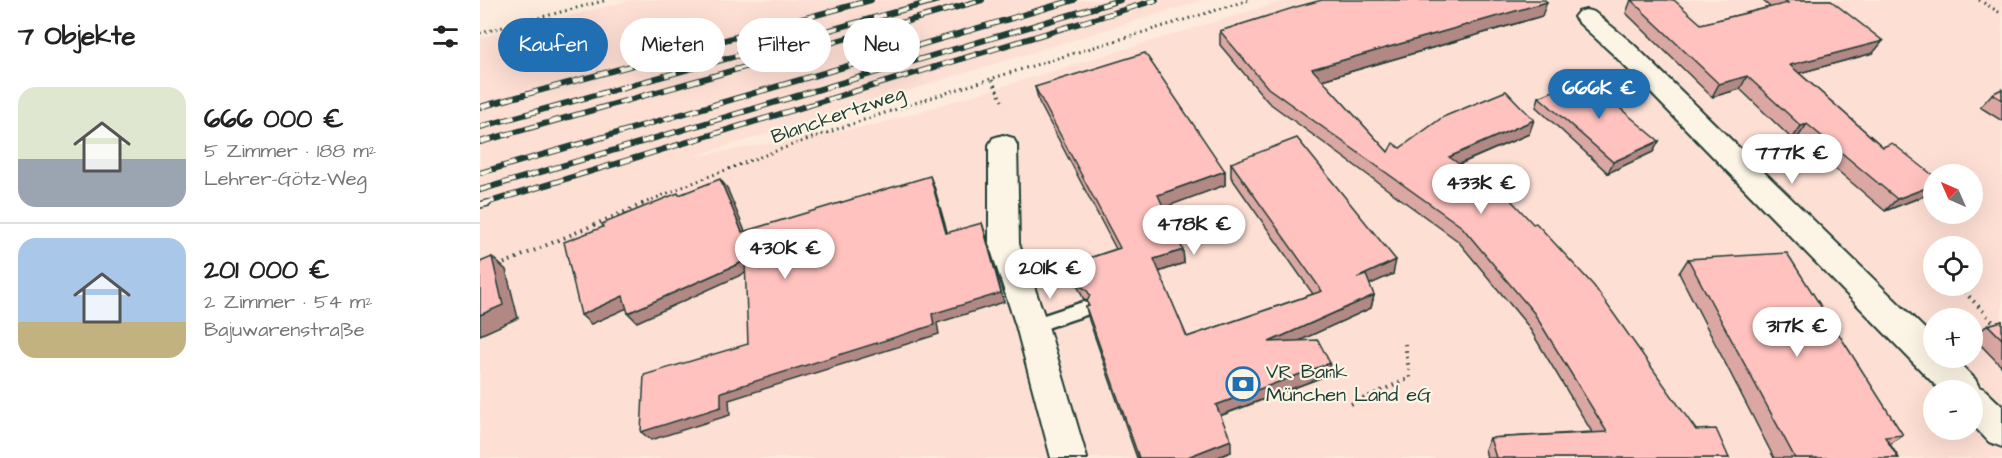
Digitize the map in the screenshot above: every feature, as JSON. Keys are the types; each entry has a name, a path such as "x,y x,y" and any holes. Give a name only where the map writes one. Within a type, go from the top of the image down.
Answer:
{"street":[{"path":"1586,17 1623,49 1952,380"},
{"path":"1003,145 1005,244 1032,326 1069,458"},
{"path":"1983,411 2002,430"}],"lane":[{"path":"1032,326 1083,309"}],"path":[{"path":"480,33 607,0"},
{"name":"Blanckertzweg","path":"490,269 712,174 856,122 1249,0"},
{"path":"1979,0 2002,14"},
{"path":"992,80 1002,101"},
{"path":"1969,296 1999,324"},
{"path":"1983,329 1999,324"},
{"path":"1351,404 1410,378 1405,344"}],"shaded area":[{"path":"633,0 1203,0 691,157 879,124 1286,0 2002,0 2002,458 480,458 480,38 498,34 498,72 608,72 608,18 561,18"}],"building":[{"path":"1322,0 1545,0 1547,2 1312,69 1388,152 1393,143 1400,148 1443,117 1506,91 1534,120 1449,157 1509,198 1533,224 1536,223 1594,286 1696,430 1716,429 1729,458 1496,458 1490,438 1607,432 1534,313 1462,227 1268,88 1220,31"},
{"path":"1631,0 1674,0 1701,24 1788,3 1785,0 1830,0 1883,41 1790,65 1883,147 1892,143 1923,167 1923,189 1897,199 1807,124 1801,126 1747,76 1719,84"},
{"path":"1145,53 1225,171 1158,195 1183,250 1154,259 1187,337 1322,291 1231,163 1297,138 1396,260 1357,278 1366,275 1374,295 1269,342 1318,340 1330,363 1216,405 1231,440 1185,458 1139,458 1086,307 1089,306 1087,302 1090,295 1086,289 1081,287 1071,264 1120,248 1035,87"},
{"path":"1584,78 1659,141 1613,162 1539,97"},
{"path":"2002,89 2002,100 1992,94"},
{"path":"930,176 946,233 982,223 1001,293 932,314 934,325 721,392 721,407 641,432 644,375 748,344 745,261 628,313 623,296 581,315 564,242 678,193 679,195 720,179 742,232"},
{"path":"1787,253 1903,435 1885,437 1898,458 1795,458 1688,259"},
{"path":"492,257 503,305 480,315 480,262"},
{"path":"2002,321 2002,339 1988,325"}],"railway":[{"path":"480,107 871,0"},
{"path":"480,127 938,0"},
{"path":"480,142 982,0"},
{"path":"480,173 1074,0"},
{"path":"480,190 1120,0"},
{"path":"483,204 1156,0"},
{"path":"480,205 488,203"}],"place":[{"name":"VR Bank München Land eG","path":"1243,384"}]}
